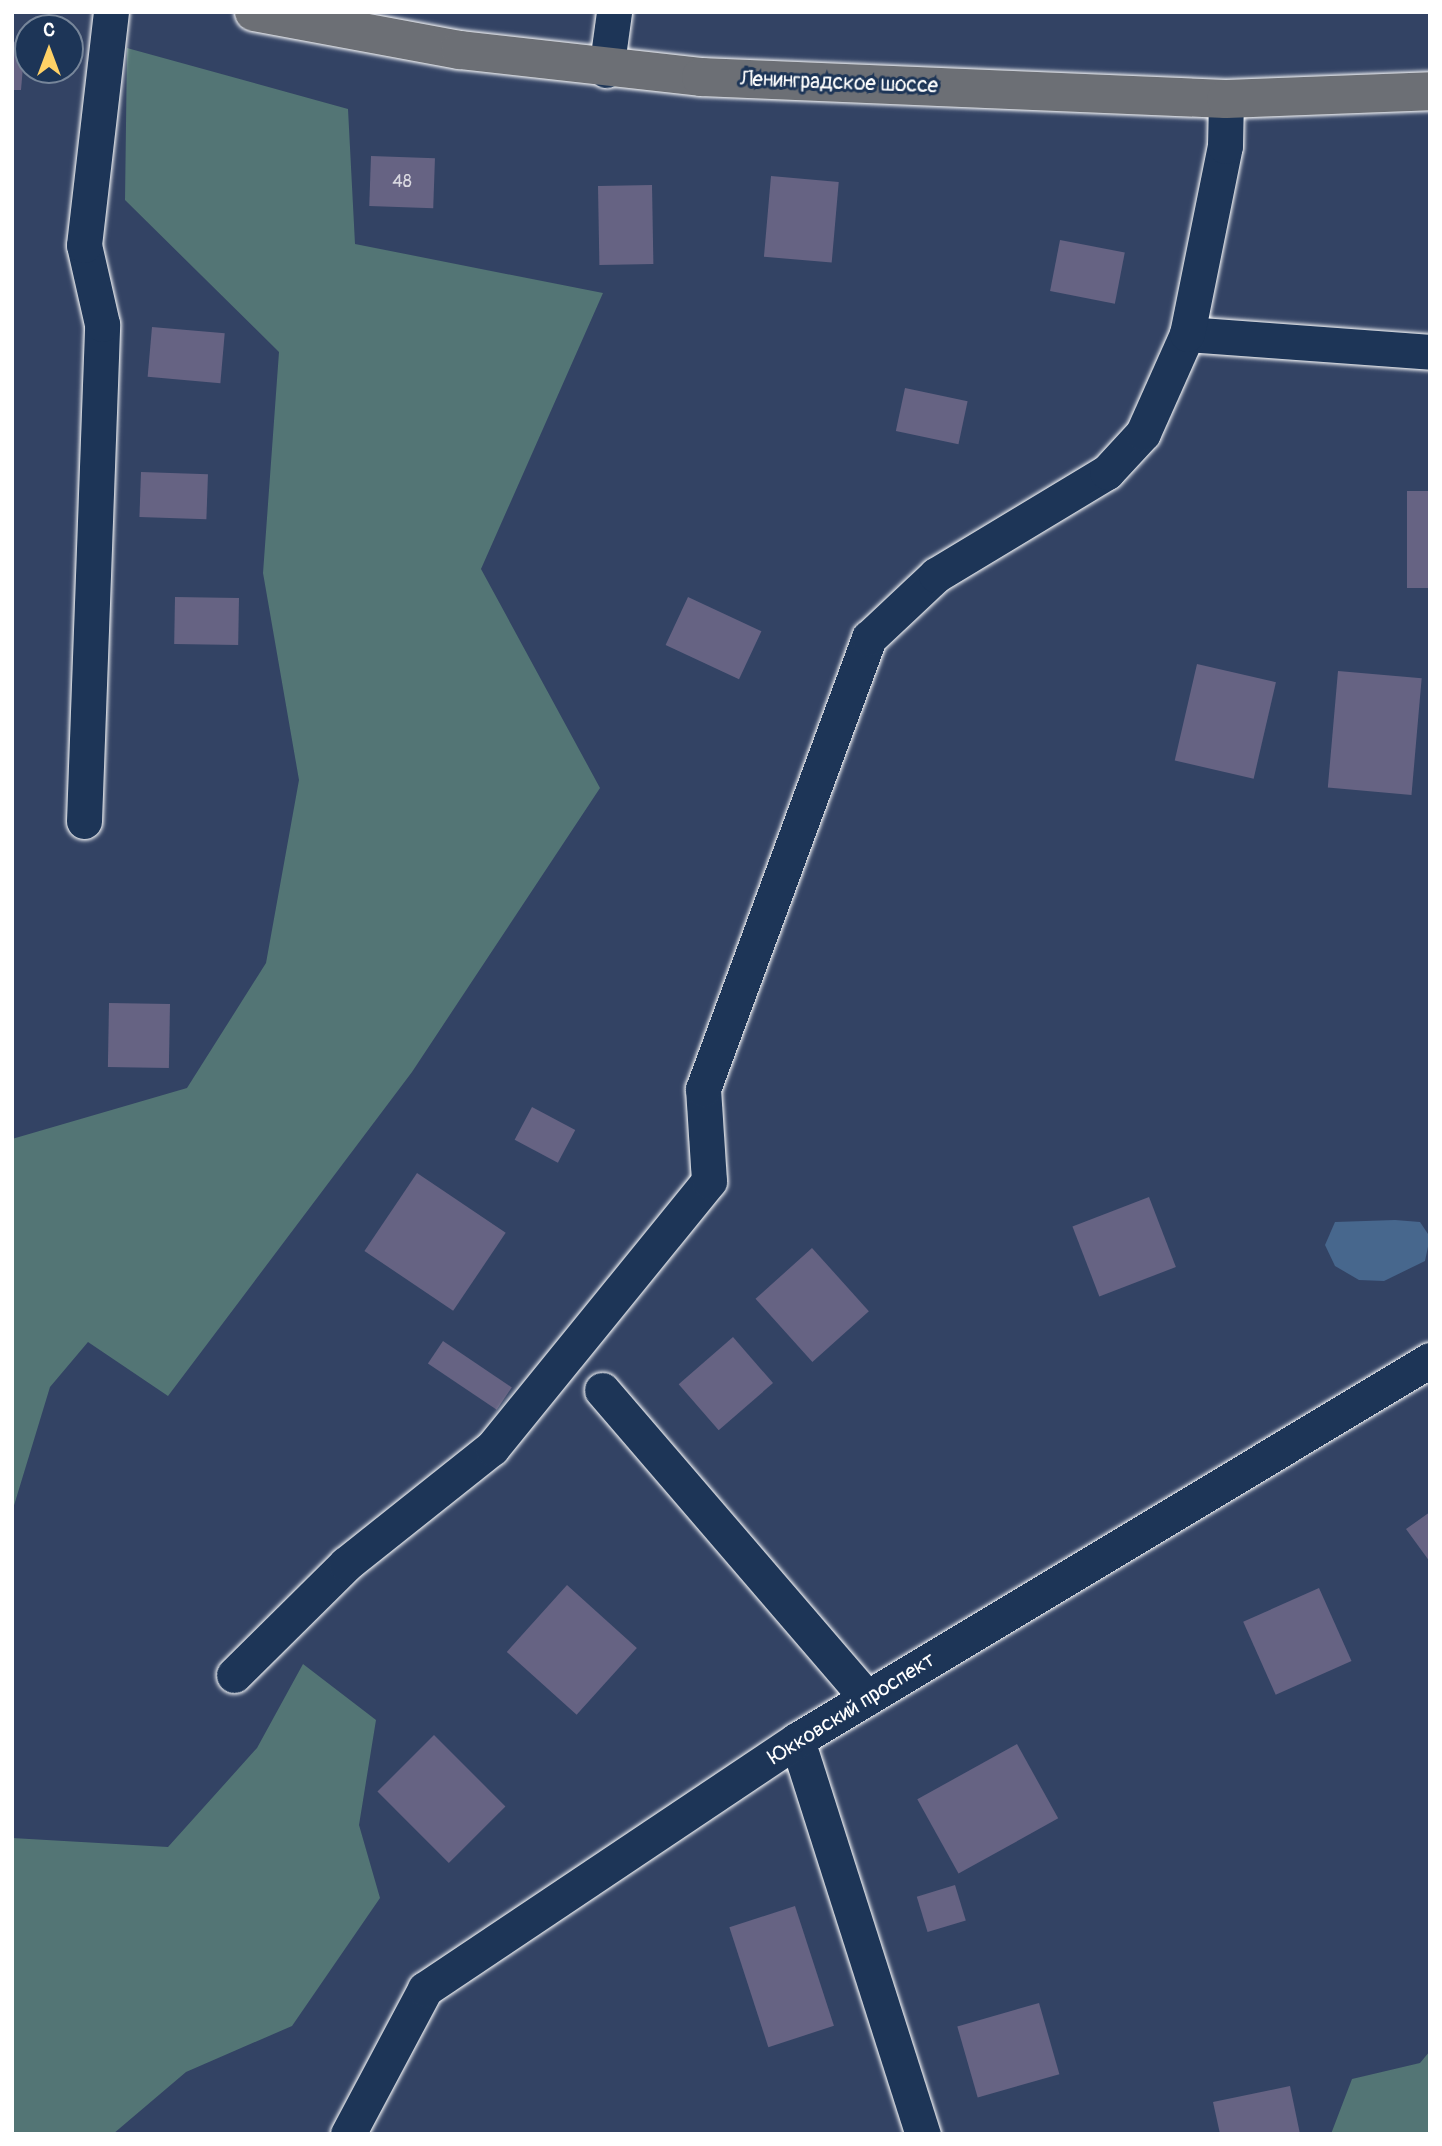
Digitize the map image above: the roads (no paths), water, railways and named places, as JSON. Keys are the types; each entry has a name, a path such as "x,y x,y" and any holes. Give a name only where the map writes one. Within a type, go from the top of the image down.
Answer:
{"main road":[{"name":"Ленинградское шоссе","path":"254,12 606,70 1226,99 1430,91"}],"street":[{"path":"84,821 103,324 84,245 111,12"},
{"path":"606,70 614,12"},
{"path":"234,1675 346,1564 492,1448 709,1181 703,1088 869,638 936,575 1107,472 1143,433 1182,350 1225,146 1226,99"},
{"path":"1182,350 1430,352"},
{"name":"Юкковский проспект","path":"348,2134 425,1989 797,1740 1430,1360"},
{"path":"602,1390 867,1698"},
{"path":"797,1740 923,2134"}],"water":[{"path":"1335,1222 1420,1222 1430,1237 1425,1261 1384,1281 1359,1280 1335,1266 1325,1245"}]}
